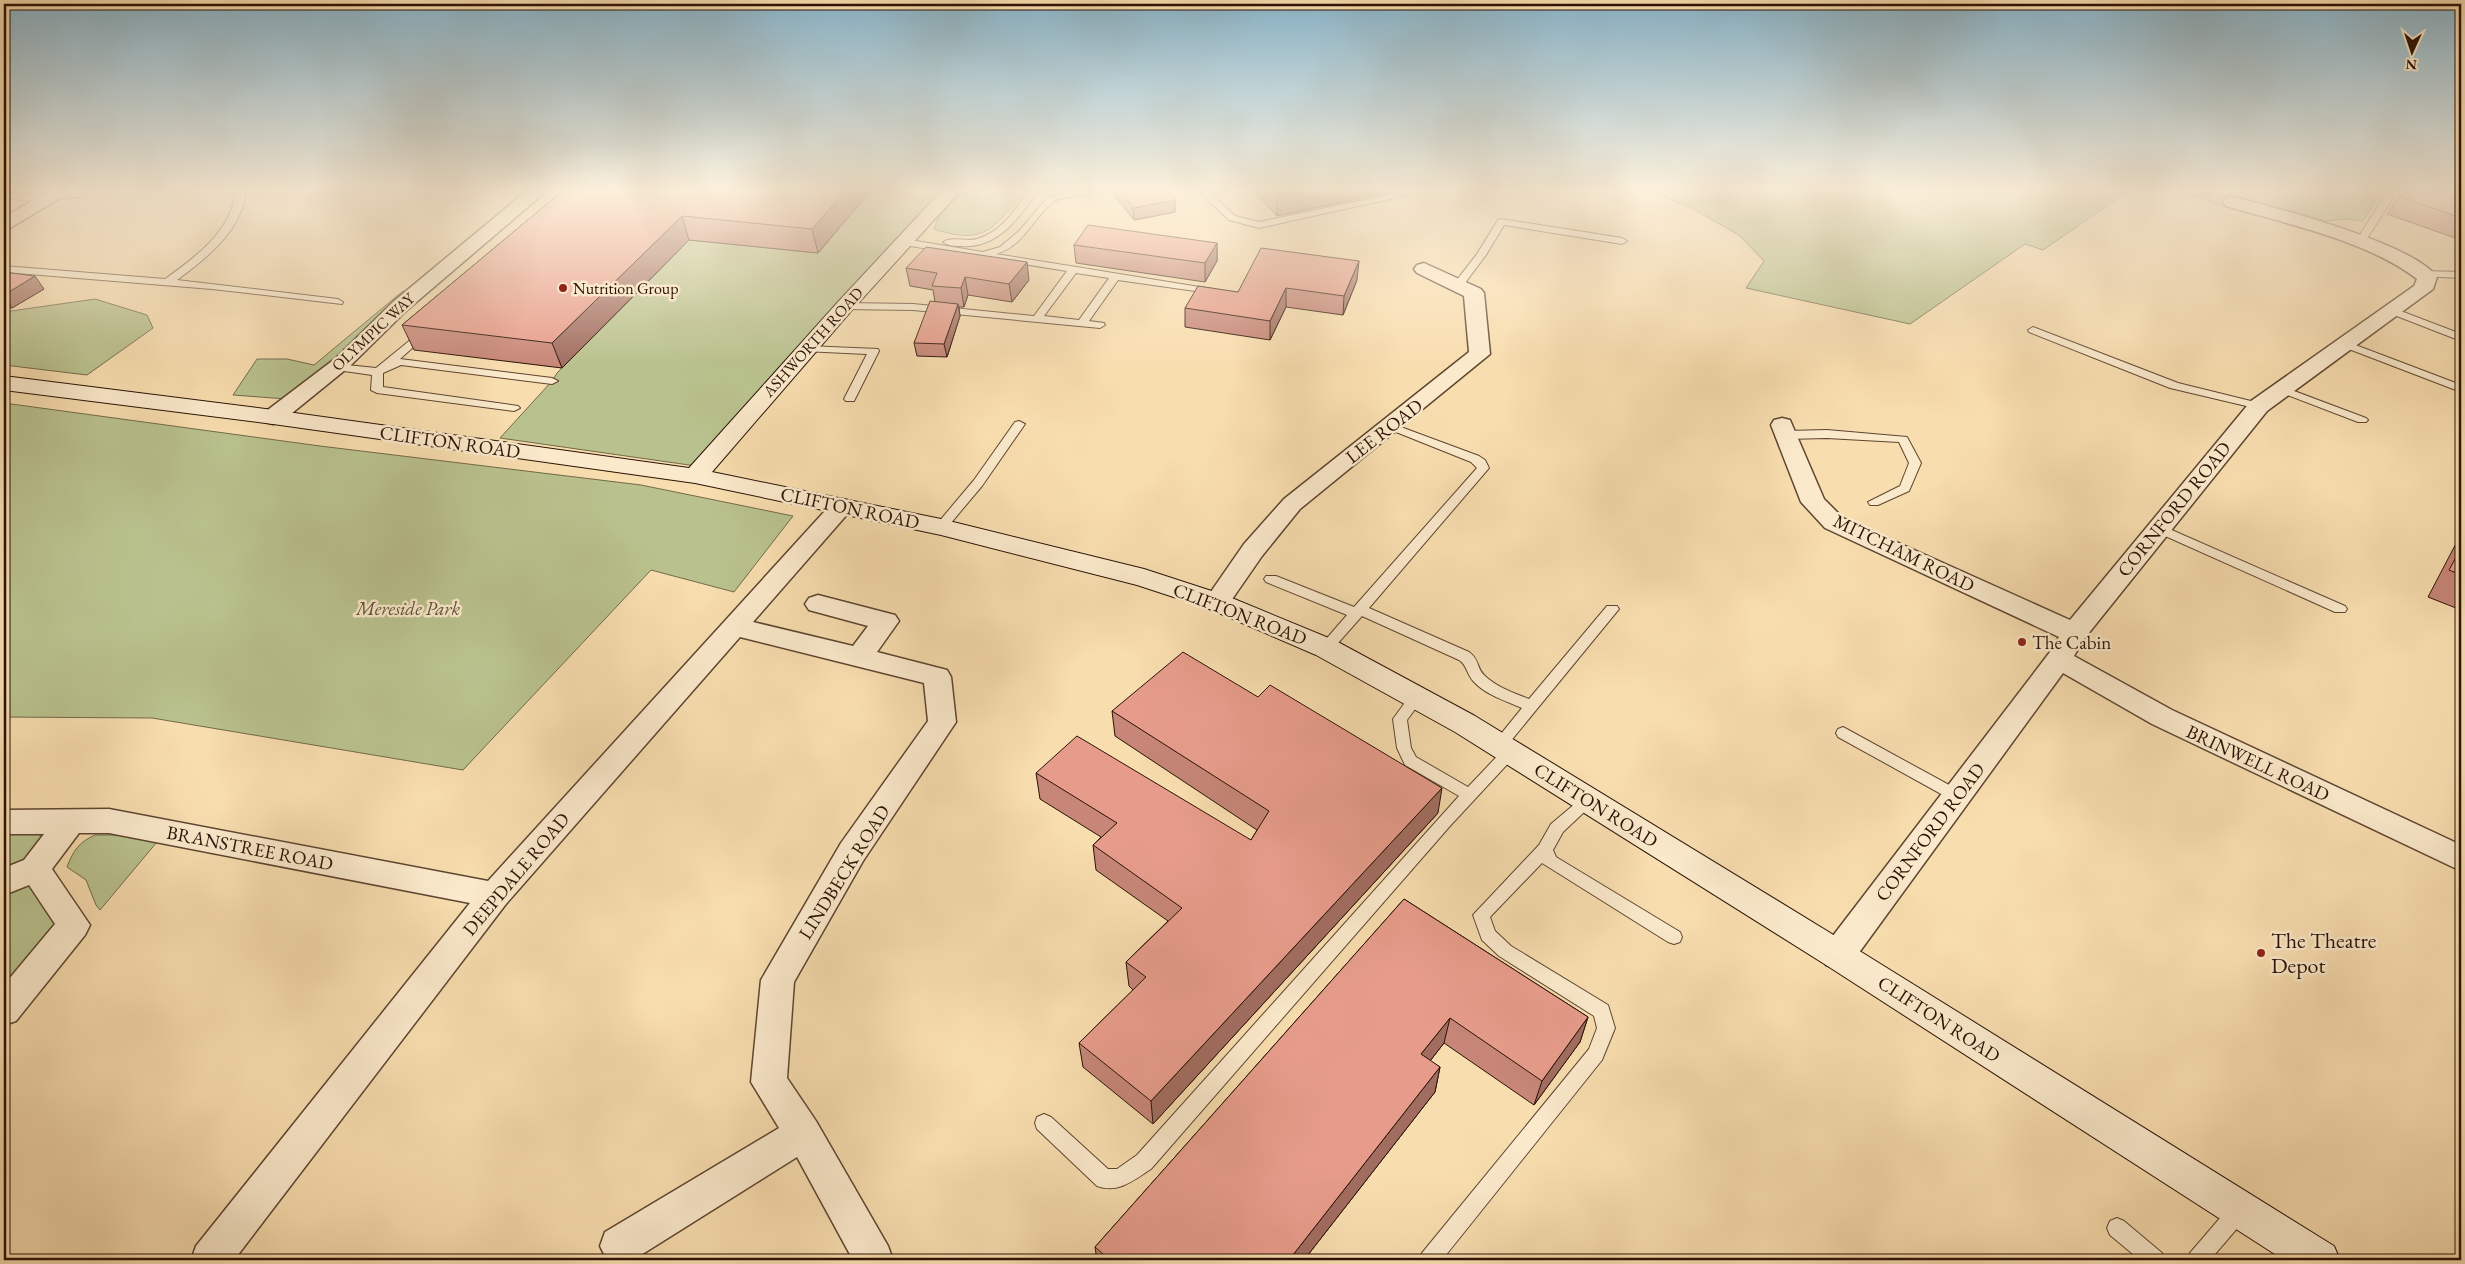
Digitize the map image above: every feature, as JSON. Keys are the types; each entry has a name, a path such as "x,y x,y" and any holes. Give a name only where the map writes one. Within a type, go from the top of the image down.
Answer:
{"street":[{"name":"OLYMPIC WAY","path":"273,417 337,367 400,306 471,247"},
{"name":"ASHWORTH ROAD","path":"695,476 899,247"},
{"path":"2374,247 2406,261 2424,274"},
{"name":"LEE ROAD","path":"1217,602 1253,550 1292,504 1480,354 1474,293 1424,269"},
{"name":"CORNFORD ROAD","path":"1838,955 2059,658 2074,633 2259,406 2423,288 2427,277 2424,274"},
{"name":"CLIFTON ROAD","path":"4,383 273,417 695,476 941,527 1144,578 1217,602 1326,648 1417,697 1505,749 1838,955 2320,1260"},
{"name":"MITCHAM ROAD","path":"1784,430 1813,502 1834,523 2074,633"},
{"name":"DEEPDALE ROAD","path":"210,1260 494,895 842,506"},
{"path":"818,604 886,621 859,657"},
{"name":"LINDBECK ROAD","path":"733,626 937,677 942,722 852,852 778,980 769,1082 803,1133 874,1260"},
{"name":"BRINWELL ROAD","path":"2059,658 2162,717 2461,860"},
{"path":"4,882 35,869 71,821"},
{"name":"BRANSTREE ROAD","path":"4,822 109,821 494,895"},
{"path":"4,1010 74,926 35,869"},
{"path":"619,1246 803,1133"}],"lane":[{"path":"168,282 211,247"},
{"path":"947,247 982,255 1212,292"},
{"path":"982,255 1004,247"},
{"path":"1458,285 1486,247"},
{"path":"4,269 168,282 338,302"},
{"path":"1037,319 1074,269"},
{"path":"2424,274 2461,275"},
{"path":"1081,324 1116,276"},
{"path":"845,306 914,306 1100,326"},
{"path":"2393,311 2461,338"},
{"path":"430,326 378,372 377,390 514,408"},
{"path":"2033,330 2174,386 2259,406"},
{"path":"2345,344 2461,389"},
{"path":"807,349 874,351 850,399"},
{"path":"337,367 378,372 400,362 552,381"},
{"path":"2281,389 2362,420"},
{"path":"941,527 978,483 1019,424"},
{"path":"1326,648 1483,468 1481,463 1475,459 1390,426"},
{"path":"1784,430 1903,439 1915,463 1905,488 1874,502"},
{"path":"2158,528 2340,609"},
{"path":"1271,580 1358,611 1464,656 1471,661 1471,668 1476,676 1484,682 1532,706"},
{"path":"1044,1124 1104,1179 1120,1178 1144,1162 1469,795 1505,749 1532,706 1612,609"},
{"path":"1417,697 1400,719 1404,748 1410,760 1469,795"},
{"path":"1843,733 1957,796"},
{"path":"1429,1260 1596,1054 1606,1028 1602,1011 1505,951 1488,935 1481,915 1545,850 1557,828 1588,800"},
{"path":"1545,850 1548,861 1674,937"},
{"path":"2197,1260 2239,1210"},
{"path":"2117,1228 2155,1260"}],"green space":[{"path":"682,247 758,247 818,253 823,247 901,247 703,467 500,438 552,381 557,373"},
{"path":"1751,247 2021,247 1910,324 1746,288 1764,261"},
{"path":"2034,247 2047,247 2043,250"},
{"path":"403,291 412,291 350,349 286,399 233,395 257,359 287,359 314,365"},
{"path":"95,299 147,315 153,328 87,375 4,365 4,312"},
{"name":"Mereside Park","path":"4,403 320,446 641,485 793,516 734,592 651,570 463,770 152,718 4,717"},
{"path":"4,832 36,832 44,839 16,868 4,873"},
{"path":"95,835 126,835 157,842 100,910 96,905 86,880 67,867 77,848"},
{"path":"35,869 74,925 4,1010 4,882"}],"building":[{"path":"495,247 650,247 552,343 402,325"},
{"path":"926,247 1027,262 1009,284 965,277 961,288 932,286 937,273 906,268"},
{"path":"1088,247 1215,247 1205,263"},
{"path":"1261,248 1359,261 1344,296 1286,288 1270,321 1185,308 1198,286 1238,292"},
{"path":"4,272 35,276 4,295"},
{"path":"930,301 958,304 944,344 914,343"},
{"path":"2461,548 2461,575 2449,570"},
{"path":"1183,652 1258,697 1270,685 1442,788 1151,1101 1079,1043 1146,977 1126,962 1182,908 1093,845 1117,823 1036,773 1077,736 1251,840 1269,811 1112,711"},
{"path":"1404,899 1588,1017 1542,1081 1450,1018 1421,1054 1440,1067 1289,1260 1110,1260 1095,1247"}],"place":[{"name":"Nutrition Group","path":"563,288"},
{"name":"The Cabin","path":"2022,642"},
{"name":"The Theatre Depot","path":"2261,953"}]}
